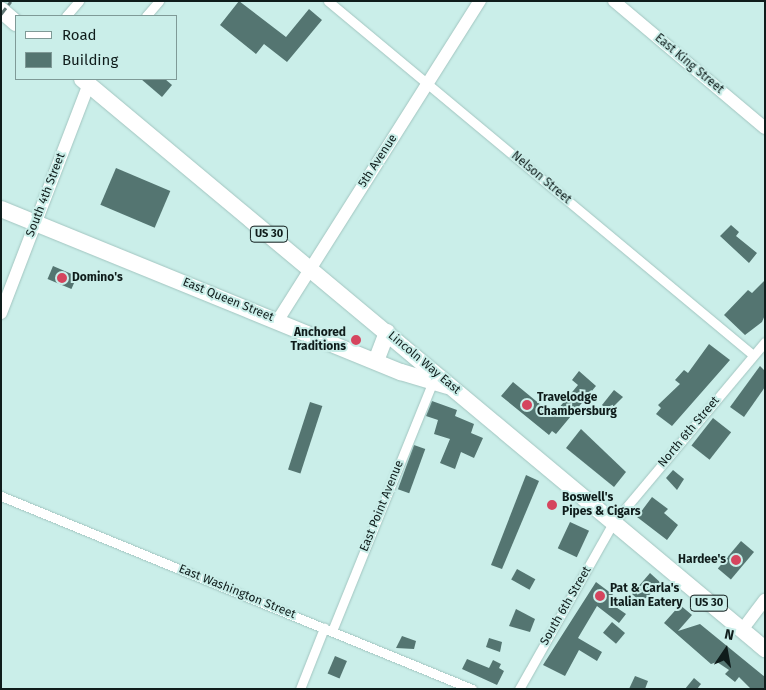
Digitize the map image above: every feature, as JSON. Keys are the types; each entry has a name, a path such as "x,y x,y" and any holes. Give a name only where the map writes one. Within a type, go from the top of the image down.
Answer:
{"highway":[{"path":"1,10 15,21"},
{"name":"Lincoln Way East","path":"88,81 765,649"},
{"name":"East Queen Street","path":"1,208 278,320 376,362 457,389"},
{"path":"376,362 388,332"}],"street":[{"path":"67,15 78,1"},
{"path":"147,15 159,1"},
{"name":"Nelson Street","path":"328,1 753,355"},
{"name":"5th Avenue","path":"278,320 480,1"},
{"name":"East King Street","path":"614,1 765,128"},
{"name":"South 4th Street","path":"1,314 88,81"},
{"name":"North 6th Street","path":"613,523 765,342"},
{"name":"East Point Avenue","path":"300,689 328,629 433,381"},
{"name":"East Washington Street","path":"1,496 472,689"},
{"name":"South 6th Street","path":"519,689 613,523"},
{"path":"742,630 765,600"}],"building":[{"path":"239,1 286,37 309,9 322,20 287,62 264,44 256,54 220,25"},
{"path":"142,80 166,80 172,85 162,97"},
{"path":"116,168 170,191 155,228 100,205"},
{"path":"731,225 739,232 736,236 757,253 749,263 720,236"},
{"name":"Domino's","path":"53,266 77,276 71,289 48,279"},
{"path":"765,280 765,315 762,322 745,335 724,315 748,290 752,293"},
{"path":"709,344 730,360 672,426 656,414 661,408 658,405 680,384 675,380 684,370 688,373"},
{"path":"760,366 765,371 765,387 744,417 730,407"},
{"name":"Travelodge Chambersburg","path":"579,371 596,386 556,434 552,431 549,435 501,396 513,382 553,415 578,385 572,380"},
{"path":"614,390 623,397 609,411 602,405"},
{"path":"432,401 457,410 455,416 474,424 471,433 483,438 474,458 461,452 455,469 440,463 450,439 434,434 438,420 426,416"},
{"path":"310,402 322,406 300,474 288,470"},
{"path":"713,418 731,432 710,460 691,446"},
{"path":"581,429 626,472 614,487 566,448"},
{"path":"414,445 425,449 409,493 398,489"},
{"path":"673,470 684,479 677,490 666,478"},
{"path":"526,475 539,481 502,569 491,565"},
{"path":"652,497 668,509 664,513 678,525 667,540 637,517"},
{"path":"570,522 589,531 577,557 558,548"},
{"name":"Hardee's","path":"741,541 754,552 731,580 718,569"},
{"path":"517,569 535,579 530,590 511,579"},
{"path":"650,573 662,584 641,602 632,594"},
{"path":"596,582 616,597 610,603 626,614 619,623 597,606 578,638 602,652 597,661 579,650 565,676 543,665"},
{"path":"680,605 692,615 678,631 700,624 765,677 765,689 751,689 739,677 735,682 725,674 729,670 717,662 711,664 664,623"},
{"path":"516,609 535,619 530,632 509,626"},
{"path":"612,622 625,633 616,644 603,633"},
{"path":"402,636 416,641 414,649 396,648"},
{"path":"489,638 502,642 500,652 486,647"},
{"path":"335,656 347,661 340,679 328,673"},
{"path":"467,659 489,668 493,660 501,664 499,668 504,671 497,685 462,669"},
{"path":"635,676 648,681 645,689 629,689"},
{"path":"694,678 701,684 697,689 685,689"}],"railway":[{"path":"1,14 11,1"}],"place":[{"name":"Domino's","path":"62,278"},
{"name":"Anchored Traditions","path":"356,340"},
{"name":"Travelodge Chambersburg","path":"527,405"},
{"name":"Boswell's Pipes & Cigars","path":"552,505"},
{"name":"Hardee's","path":"736,560"},
{"name":"Pat & Carla's Italian Eatery","path":"600,596"}]}
